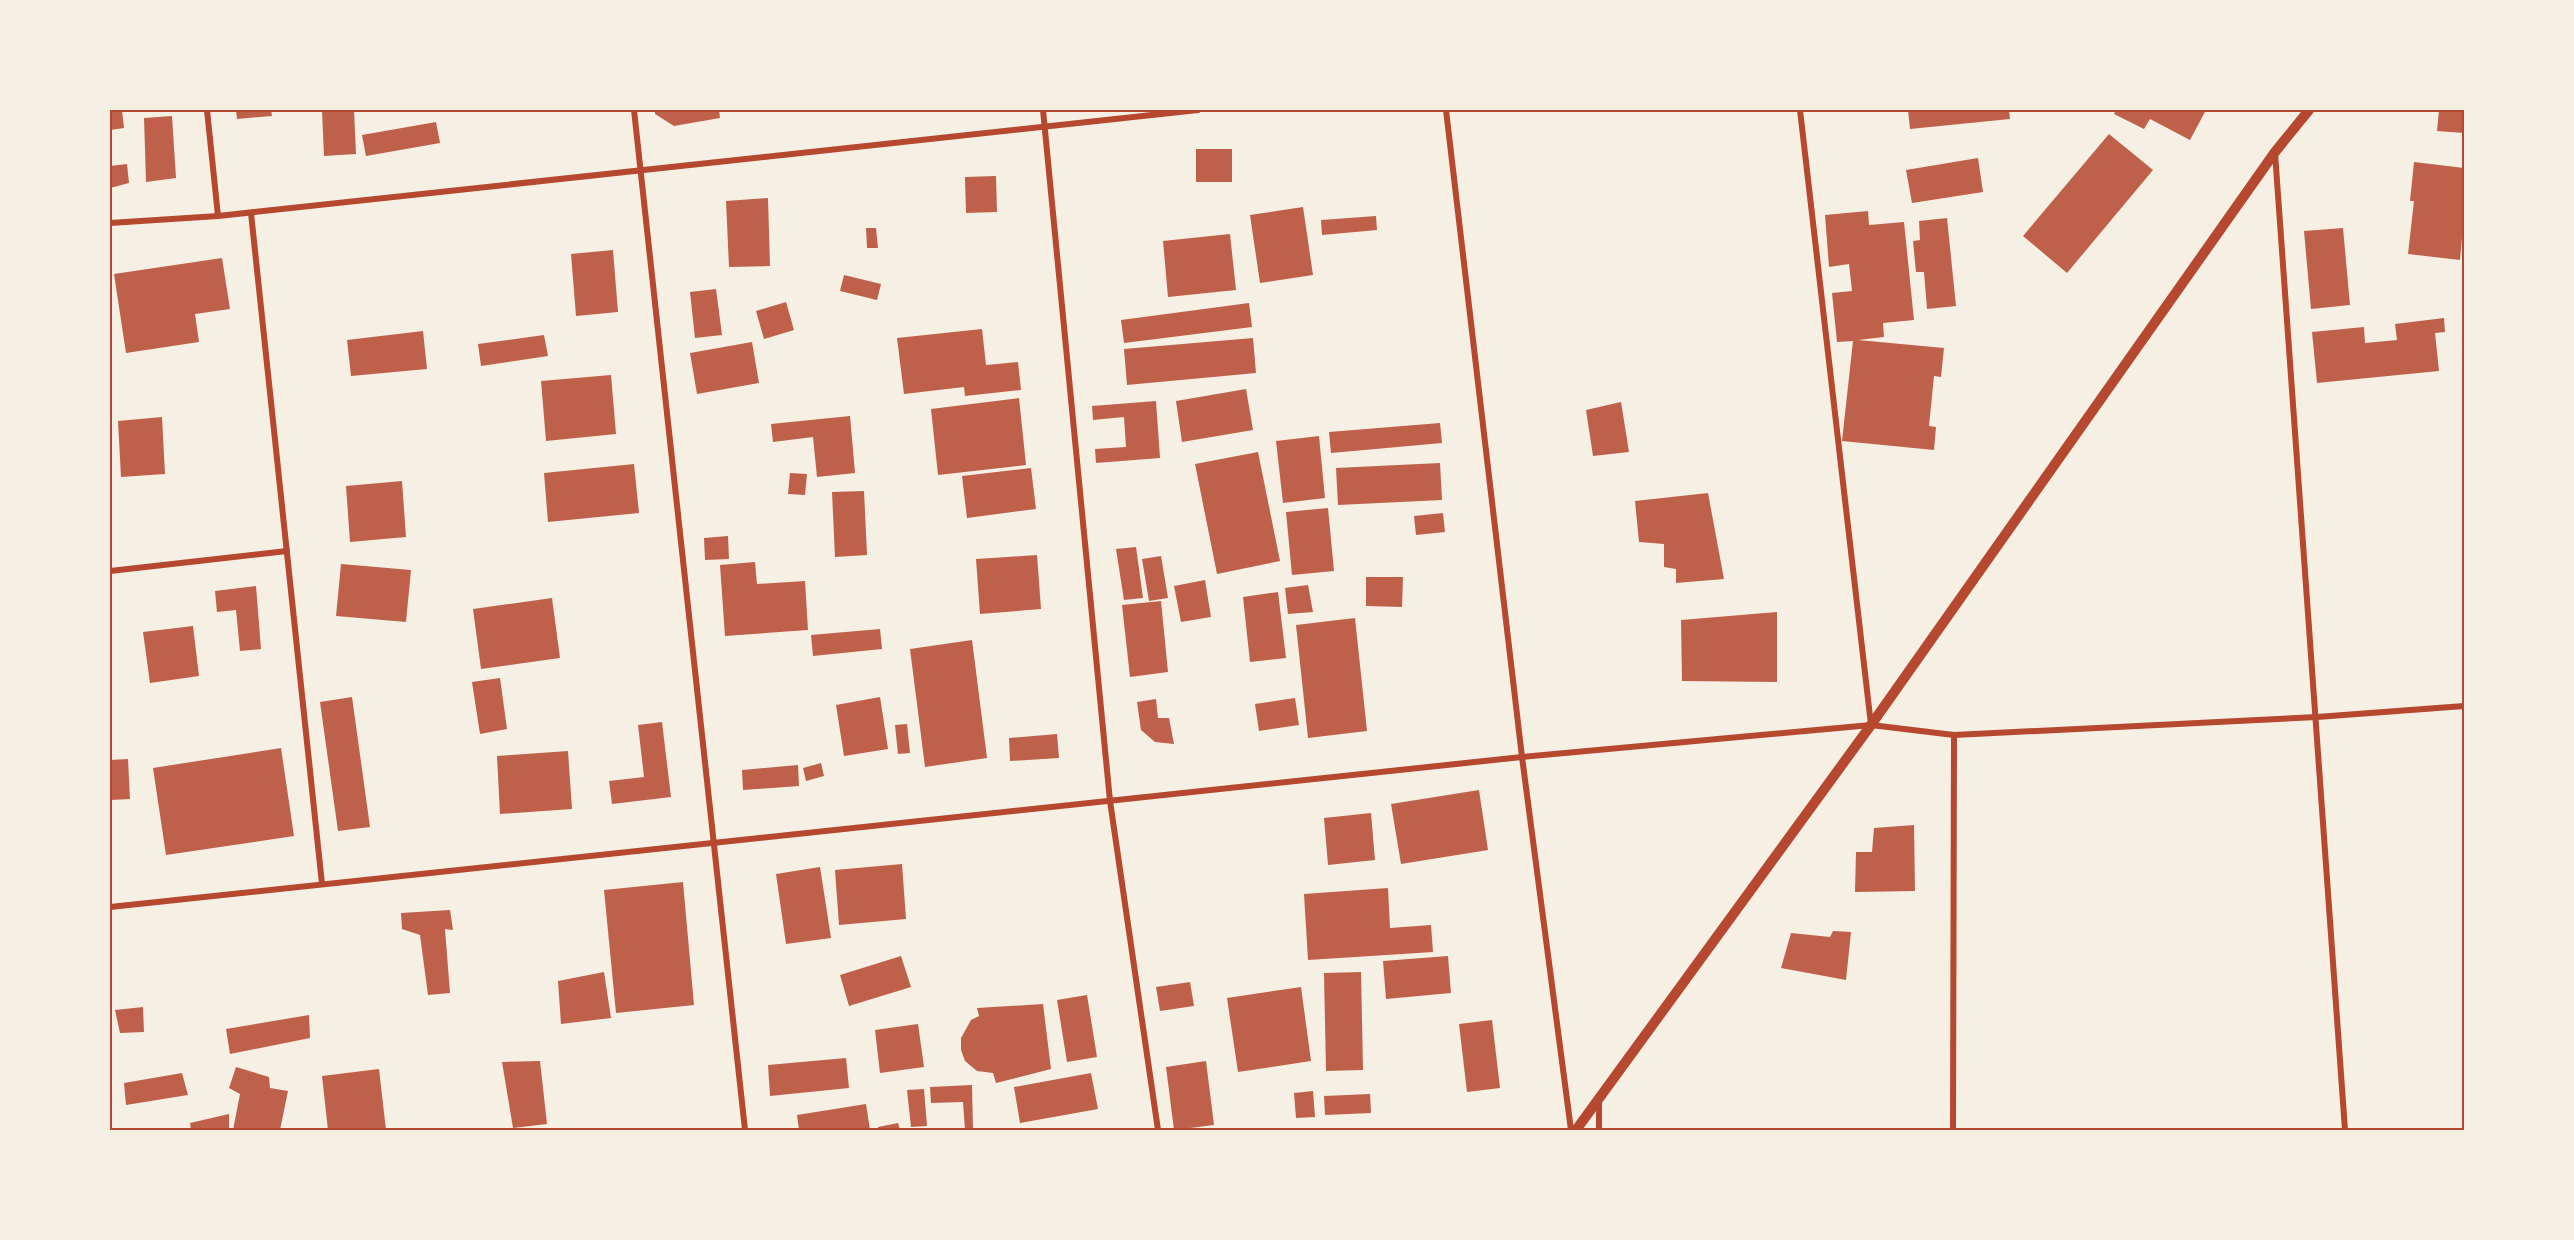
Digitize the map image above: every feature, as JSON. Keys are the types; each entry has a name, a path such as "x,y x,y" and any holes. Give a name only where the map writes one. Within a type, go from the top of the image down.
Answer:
{"street":[{"path":"207,110 218,216"},
{"path":"634,110 745,1131"},
{"path":"1043,110 1110,801 1158,1131"},
{"path":"110,223 251,213 1198,110"},
{"path":"1446,110 1522,757 1571,1131"},
{"path":"1800,110 1871,725"},
{"path":"1576,1131 1871,725 2275,152 2309,110"},
{"path":"2275,152 2345,1131"},
{"path":"251,213 322,885"},
{"path":"110,571 287,551"},
{"path":"110,907 1522,757 1871,725 1954,735 2317,717 2464,706"},
{"path":"1953,1131 1954,735"},
{"path":"1599,1100 1599,1131"}],"building":[{"path":"110,110 122,110 124,128 110,130"},
{"path":"236,110 271,110 272,116 237,119"},
{"path":"322,110 354,110 356,154 324,156"},
{"path":"655,110 719,110 720,118 674,126 655,114"},
{"path":"1908,110 2009,110 2010,119 1910,129"},
{"path":"2116,110 2206,110 2190,140 2150,119 2144,129 2114,114"},
{"path":"2439,110 2464,110 2464,133 2437,131"},
{"path":"172,116 176,178 146,182 144,118"},
{"path":"436,122 440,143 366,156 362,135"},
{"path":"2109,134 2153,170 2067,273 2023,236"},
{"path":"1196,149 1232,149 1232,182 1196,182"},
{"path":"1978,158 1983,192 1912,203 1906,170"},
{"path":"2414,162 2464,168 2464,215 2460,260 2408,254 2414,201 2410,201"},
{"path":"127,164 129,183 110,188 110,166"},
{"path":"996,176 997,212 966,213 965,177"},
{"path":"768,198 770,266 729,267 726,201"},
{"path":"1303,207 1313,275 1260,283 1250,215"},
{"path":"1868,211 1869,225 1904,222 1914,320 1883,323 1884,337 1858,340 1944,348 1941,377 1934,376 1929,426 1936,427 1934,450 1842,441 1853,341 1837,342 1832,293 1852,291 1849,264 1829,267 1825,215"},
{"path":"1376,216 1377,230 1322,235 1321,220"},
{"path":"1947,218 1956,306 1927,309 1924,272 1916,272 1913,241 1920,240 1919,221"},
{"path":"866,228 876,228 878,248 867,248"},
{"path":"2343,228 2350,305 2311,309 2304,231"},
{"path":"1230,234 1236,290 1168,297 1163,241"},
{"path":"613,250 618,312 576,316 571,254"},
{"path":"222,258 230,309 195,314 199,342 126,353 114,274"},
{"path":"844,275 881,284 877,300 840,291"},
{"path":"716,289 722,335 695,338 690,292"},
{"path":"786,302 794,330 764,339 756,311"},
{"path":"1249,303 1252,327 1124,343 1121,320"},
{"path":"2444,318 2445,332 2435,333 2439,371 2317,383 2312,332 2364,327 2365,343 2397,340 2395,324"},
{"path":"982,329 986,365 1018,362 1021,390 965,396 964,387 904,394 897,338"},
{"path":"423,331 427,369 351,376 347,340"},
{"path":"544,335 548,356 481,366 478,344"},
{"path":"1253,338 1256,373 1127,385 1124,349"},
{"path":"752,342 759,383 697,394 690,353"},
{"path":"611,375 616,434 546,441 541,381"},
{"path":"1246,389 1253,430 1182,442 1176,401"},
{"path":"1019,398 1026,465 938,475 931,409"},
{"path":"1156,401 1160,458 1096,463 1095,449 1126,447 1124,417 1093,420 1092,406"},
{"path":"1621,402 1629,452 1593,456 1586,410"},
{"path":"850,416 855,473 817,477 813,437 773,442 771,424"},
{"path":"162,417 165,474 121,477 118,421"},
{"path":"1440,423 1442,443 1331,453 1329,432"},
{"path":"1319,436 1325,498 1283,503 1276,441"},
{"path":"1258,452 1280,561 1217,574 1195,464"},
{"path":"1440,463 1442,500 1338,505 1336,468"},
{"path":"634,464 639,513 548,522 544,473"},
{"path":"1031,468 1036,509 967,518 962,476"},
{"path":"790,473 807,474 805,495 788,494"},
{"path":"402,481 406,537 350,542 346,486"},
{"path":"864,491 867,555 835,557 832,492"},
{"path":"1708,493 1724,579 1676,583 1676,569 1664,567 1664,544 1639,542 1635,501"},
{"path":"1328,508 1334,571 1292,575 1286,512"},
{"path":"1443,513 1445,532 1416,535 1414,516"},
{"path":"728,536 729,559 705,560 704,538"},
{"path":"1136,547 1143,598 1124,600 1116,549"},
{"path":"1037,555 1041,609 980,614 976,559"},
{"path":"1161,556 1168,598 1149,601 1142,559"},
{"path":"755,562 757,584 805,581 808,630 725,636 720,565"},
{"path":"341,564 411,570 406,622 336,616"},
{"path":"1366,577 1403,577 1402,607 1366,606"},
{"path":"1205,580 1211,617 1181,622 1174,586"},
{"path":"1308,585 1313,612 1288,614 1285,588"},
{"path":"256,586 261,649 240,651 236,610 217,612 215,591"},
{"path":"1278,592 1286,658 1250,662 1243,597"},
{"path":"552,598 560,658 481,669 473,609"},
{"path":"1161,601 1168,672 1130,677 1122,605"},
{"path":"1777,612 1777,682 1682,681 1681,620"},
{"path":"1355,618 1367,731 1308,738 1296,625"},
{"path":"193,626 199,676 150,683 143,632"},
{"path":"880,629 882,649 813,656 811,635"},
{"path":"972,640 987,758 925,767 910,649"},
{"path":"500,678 507,729 480,734 472,682"},
{"path":"352,697 370,827 338,831 320,702"},
{"path":"880,697 888,749 844,756 836,705"},
{"path":"1295,698 1299,725 1259,731 1255,704"},
{"path":"1156,699 1158,718 1169,718 1174,744 1155,742 1141,730 1137,702"},
{"path":"662,722 671,797 612,804 609,781 644,777 638,725"},
{"path":"907,724 910,753 898,754 895,725"},
{"path":"1057,734 1059,758 1010,761 1009,738"},
{"path":"281,748 294,836 166,855 153,768"},
{"path":"568,751 572,809 500,814 497,756"},
{"path":"128,759 130,799 110,800 110,760"},
{"path":"821,763 824,776 806,781 803,768"},
{"path":"798,765 799,786 743,790 742,770"},
{"path":"1479,790 1488,850 1401,864 1391,804"},
{"path":"1371,813 1375,860 1328,865 1324,818"},
{"path":"1914,825 1915,891 1855,892 1856,852 1872,852 1874,828"},
{"path":"902,864 906,919 839,925 835,870"},
{"path":"820,867 831,938 786,944 776,874"},
{"path":"683,882 694,1005 616,1013 604,890"},
{"path":"1388,888 1390,928 1431,925 1433,952 1308,960 1304,894"},
{"path":"450,910 453,930 445,929 450,993 428,995 420,935 402,929 401,913"},
{"path":"1833,931 1851,932 1846,980 1781,968 1791,933 1830,937"},
{"path":"901,956 911,987 849,1006 840,975"},
{"path":"1448,956 1451,993 1386,999 1383,961"},
{"path":"604,972 611,1018 561,1024 558,981"},
{"path":"1361,972 1363,1070 1326,1071 1324,973"},
{"path":"1190,982 1194,1006 1160,1011 1156,987"},
{"path":"1301,987 1311,1061 1238,1072 1227,998"},
{"path":"1087,995 1097,1057 1067,1062 1057,1000"},
{"path":"1043,1004 1051,1069 996,1083 993,1073 977,1071 965,1061 961,1050 961,1038 971,1020 979,1016 977,1008"},
{"path":"143,1007 144,1032 120,1033 115,1010"},
{"path":"309,1015 310,1038 230,1054 226,1029"},
{"path":"1492,1020 1500,1088 1467,1092 1459,1024"},
{"path":"918,1024 924,1067 880,1073 875,1030"},
{"path":"846,1058 849,1088 770,1096 768,1065"},
{"path":"540,1061 547,1124 513,1128 502,1062"},
{"path":"1206,1061 1214,1125 1174,1130 1166,1067"},
{"path":"236,1067 269,1077 270,1088 288,1091 280,1130 233,1130 240,1094 229,1088"},
{"path":"379,1069 386,1130 328,1130 322,1076"},
{"path":"182,1073 188,1095 126,1105 124,1083"},
{"path":"1091,1073 1098,1109 1020,1123 1014,1087"},
{"path":"972,1085 973,1130 965,1130 963,1102 931,1103 930,1087"},
{"path":"924,1089 927,1126 911,1127 907,1090"},
{"path":"1313,1091 1315,1117 1296,1118 1294,1093"},
{"path":"1370,1094 1371,1113 1325,1115 1324,1096"},
{"path":"866,1104 870,1130 799,1130 797,1115"},
{"path":"229,1114 229,1130 191,1130 190,1123"},
{"path":"898,1123 900,1130 878,1130 878,1127"}]}
